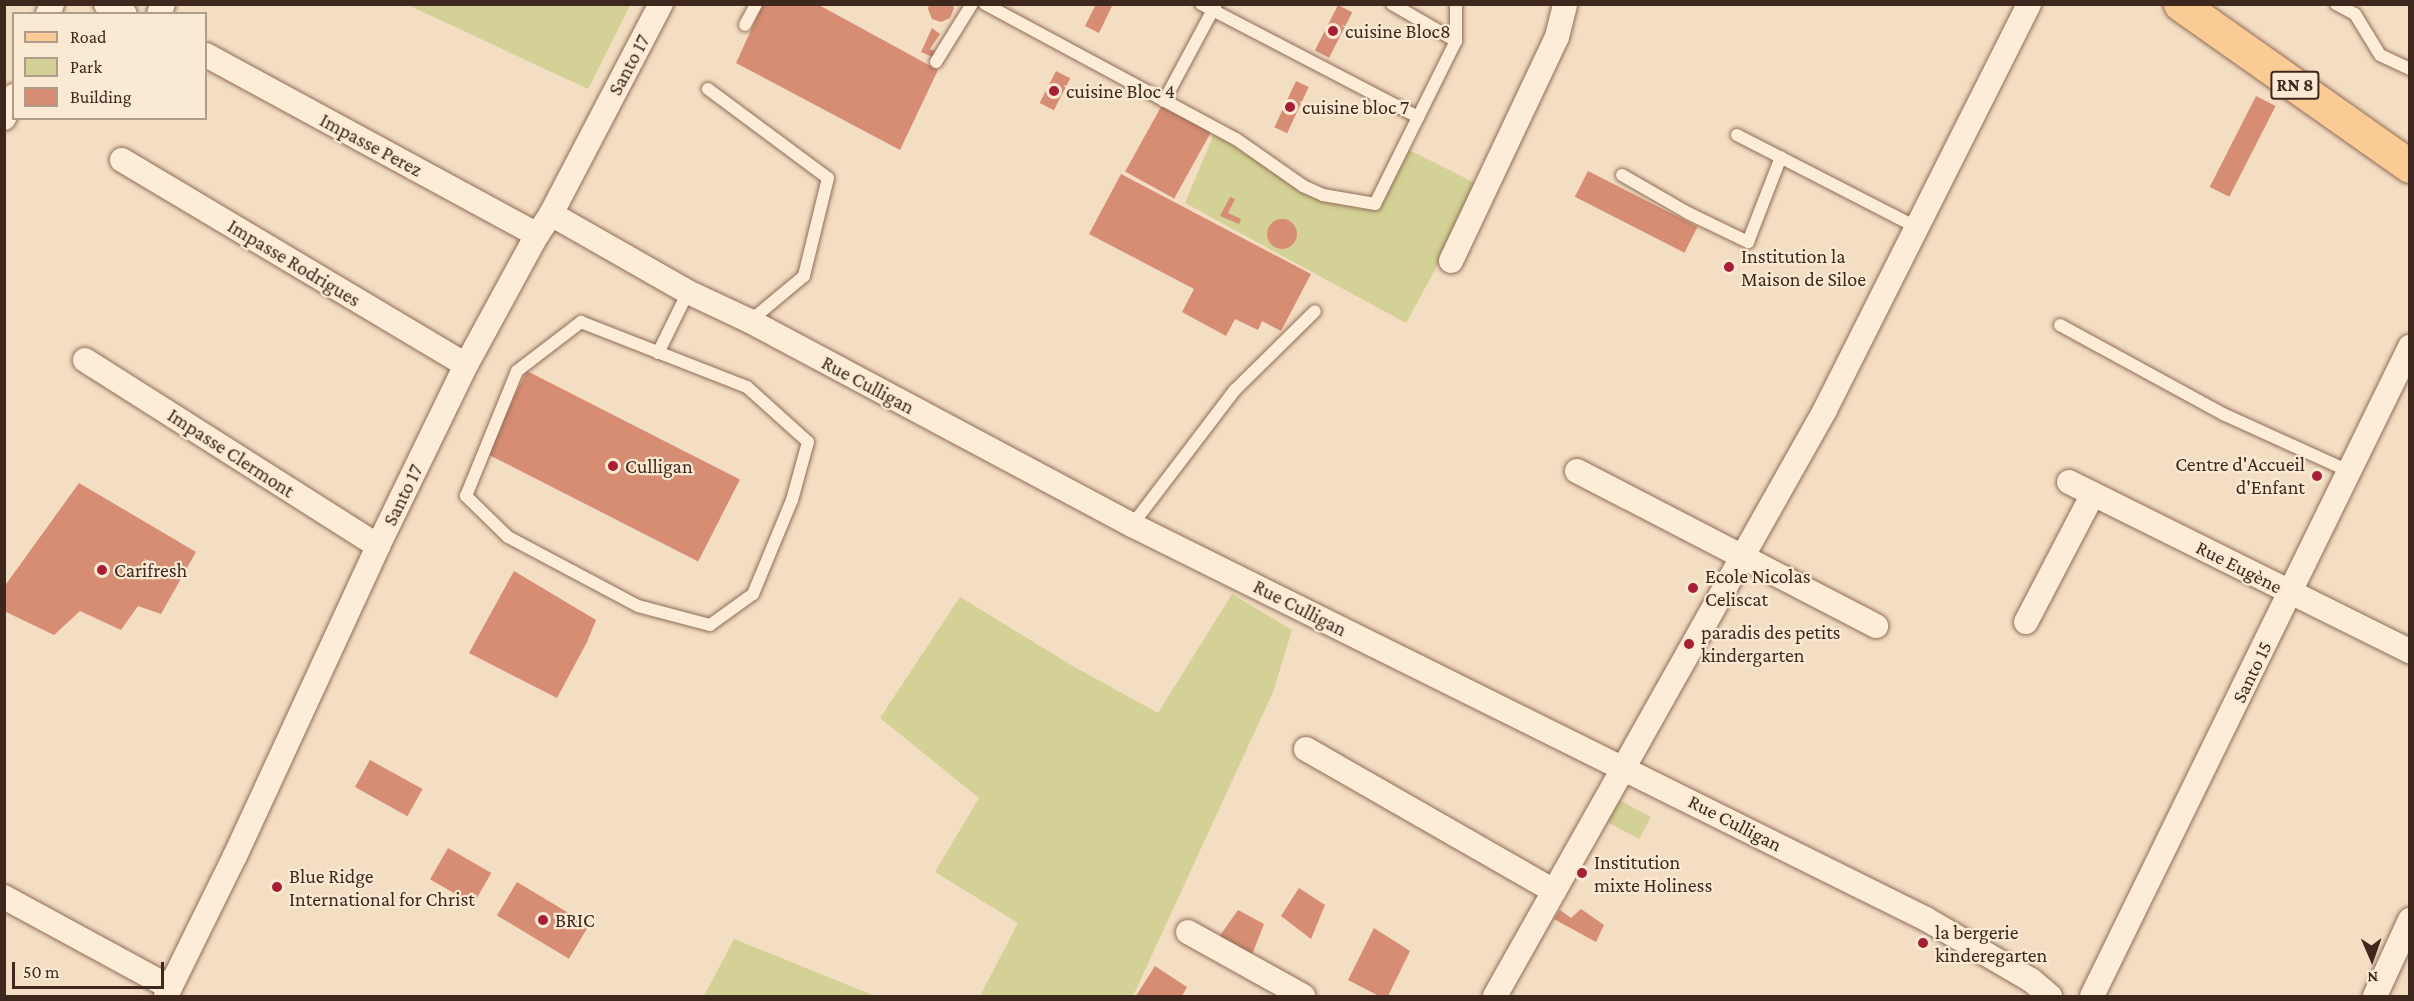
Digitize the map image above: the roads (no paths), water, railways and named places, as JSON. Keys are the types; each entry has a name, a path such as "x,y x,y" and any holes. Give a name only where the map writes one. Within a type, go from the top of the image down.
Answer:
{"main road":[{"name":"RN 8","path":"2180,4 2409,166"}],"street":[{"path":"106,4 121,12"},
{"name":"Santo 17","path":"168,992 235,856 378,546 466,365 537,235 551,214 661,4"},
{"path":"1451,261 1557,37 1565,4"},
{"path":"1495,996 1825,410 2030,4"},
{"name":"Impasse Perez","path":"207,56 537,235"},
{"path":"4,118 12,100"},
{"name":"Impasse Rodrigues","path":"122,160 466,365"},
{"name":"Rue Culligan","path":"551,214 688,292 750,321 1132,525 1926,919 2031,980 2050,996"},
{"name":"Santo 15","path":"2092,996 2291,593 2409,347"},
{"name":"Impasse Clermont","path":"85,360 378,546"},
{"path":"1577,471 1876,626"},
{"name":"Rue Eugène","path":"2069,482 2409,651"},
{"path":"2026,621 2093,494"},
{"path":"1306,749 1554,891"},
{"path":"4,897 168,992"},
{"path":"2375,996 2409,920"},
{"path":"1188,932 1303,996"}],"lane":[{"path":"745,25 756,4"},
{"path":"936,62 972,4"},
{"path":"985,4 1236,139 1304,186 1323,195 1375,204 1456,41 1456,4"},
{"path":"1201,4 1214,8 1418,117"},
{"path":"1392,4 1456,41"},
{"path":"2336,4 2355,14 2380,55 2409,69"},
{"path":"1164,101 1214,8"},
{"path":"708,89 828,178 804,276 750,321"},
{"path":"1737,135 1916,227"},
{"path":"1622,176 1688,213 1748,242 1781,158"},
{"path":"658,353 688,292"},
{"path":"1132,525 1235,390 1316,310"},
{"path":"581,322 658,353 747,387 808,442 792,500 753,594 710,626 638,606 628,601 508,537 466,496 517,371 581,322"},
{"path":"2060,325 2223,414 2350,472"}],"place":[{"name":"cuisine Bloc8","path":"1333,31"},
{"name":"cuisine Bloc 4","path":"1054,91"},
{"name":"cuisine bloc 7","path":"1290,107"},
{"name":"Institution la Maison de Siloe","path":"1729,267"},
{"name":"Culligan","path":"613,466"},
{"name":"Centre d'Accueil d'Enfant","path":"2317,476"},
{"name":"Carifresh","path":"102,570"},
{"name":"Ecole Nicolas Celiscat","path":"1693,588"},
{"name":"paradis des petits kindergarten","path":"1689,644"},
{"name":"Institution mixte Holiness","path":"1582,873"},
{"name":"Blue Ridge International for Christ","path":"277,887"},
{"name":"BRIC","path":"543,920"},
{"name":"la bergerie kinderegarten","path":"1923,943"}]}
